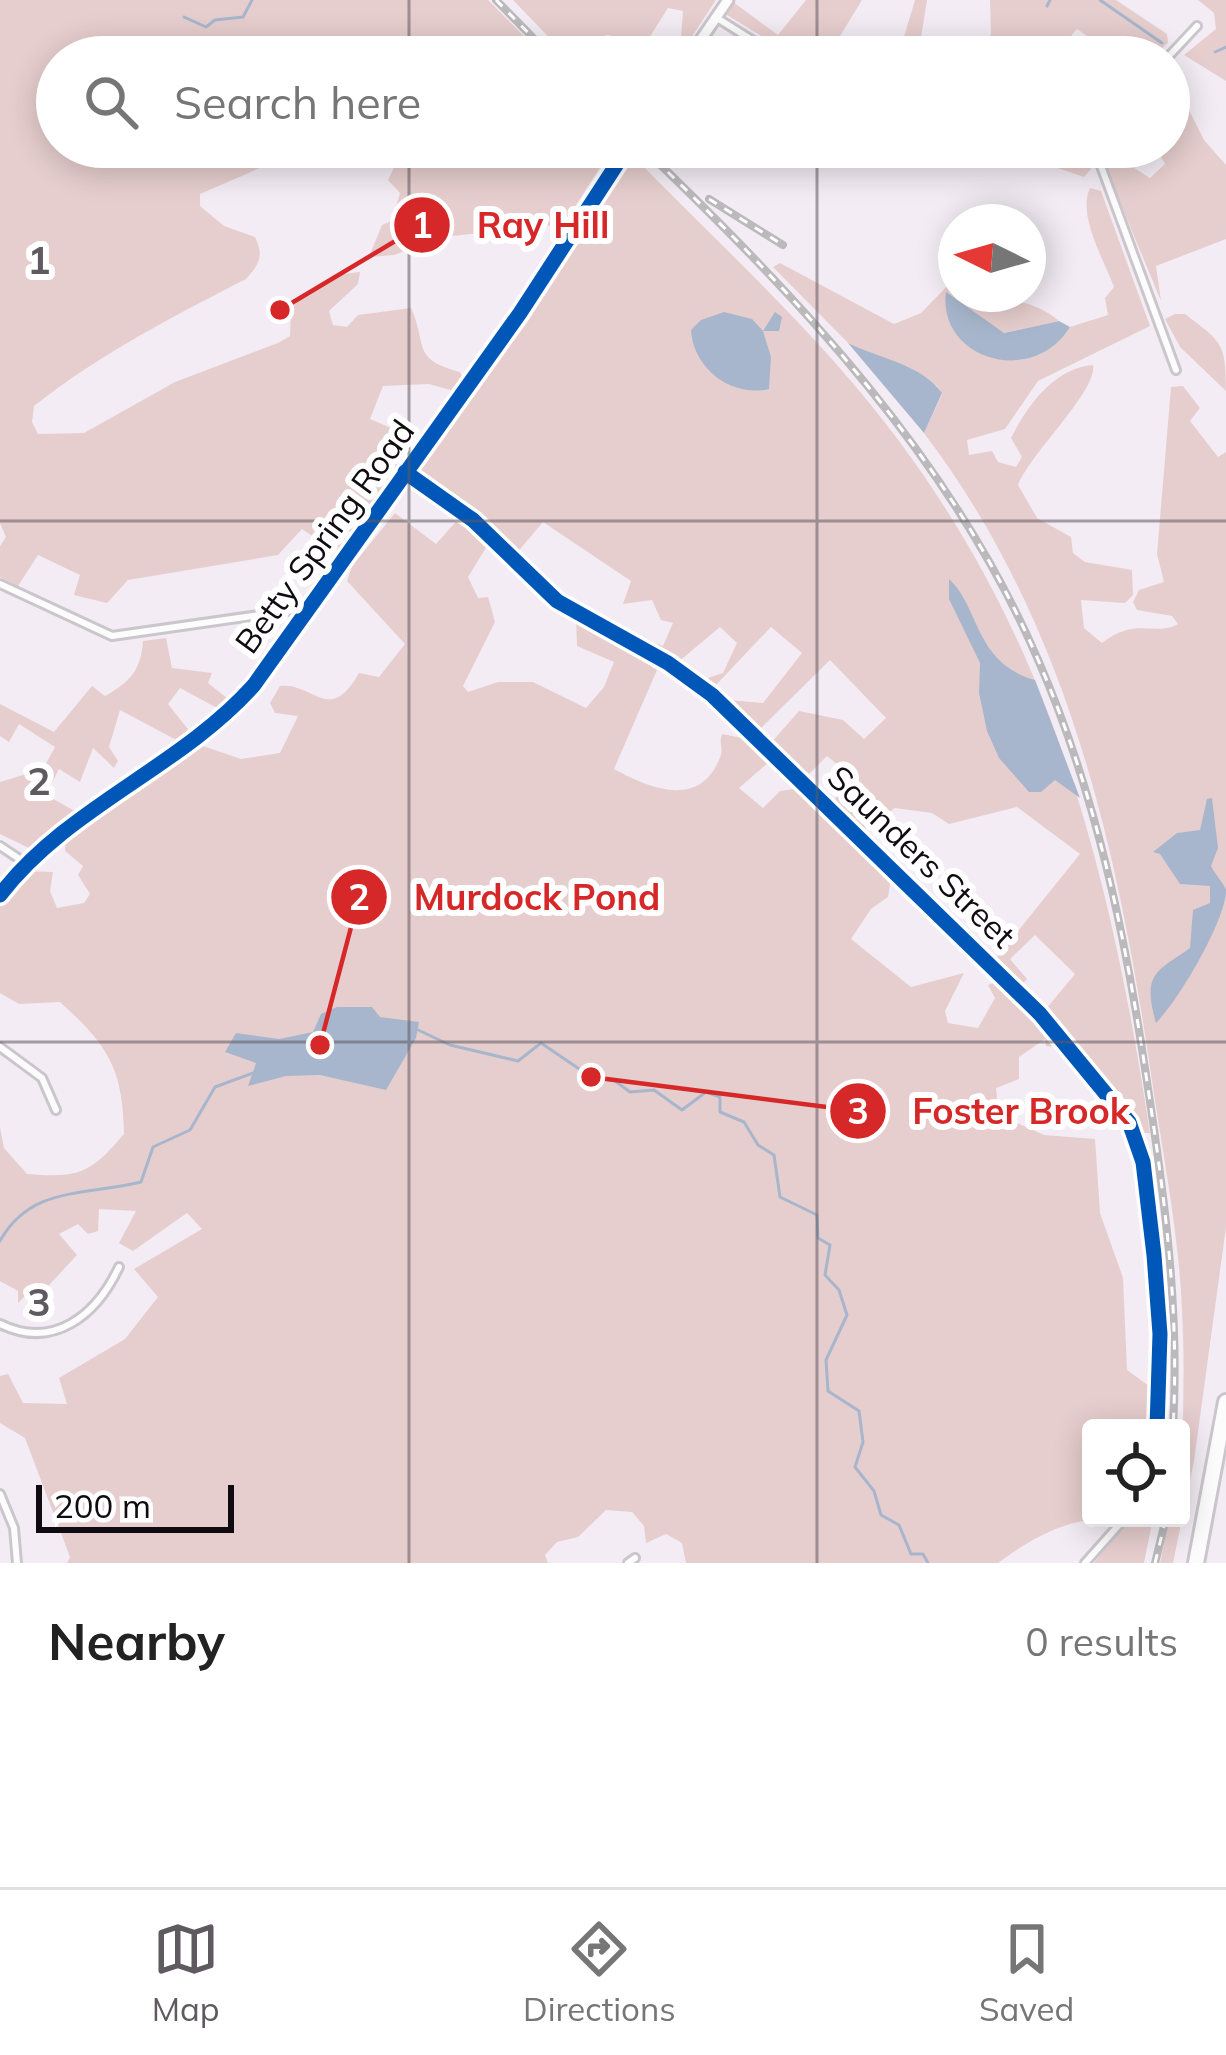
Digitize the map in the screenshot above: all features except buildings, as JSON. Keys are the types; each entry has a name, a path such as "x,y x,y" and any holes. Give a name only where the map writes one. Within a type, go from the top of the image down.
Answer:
{"highway":[{"path":"1196,1563 1226,1402"}],"street":[{"path":"704,36 728,0"},
{"path":"716,18 745,36"},
{"path":"1188,36 1198,26"},
{"name":"Betty Spring Road","path":"0,895 27,863 220,720 254,685 520,313 615,168"},
{"path":"1102,168 1176,370"},
{"name":"Saunders Street","path":"406,472 473,520 557,601 704,688 991,965 1107,1093 1133,1130 1147,1185 1160,1334 1157,1419"},
{"path":"0,584 112,636 308,608"},
{"path":"0,846 27,863"},
{"path":"0,1047 42,1078 56,1110"},
{"path":"0,1324 34,1337 57,1332 96,1301 119,1267"},
{"path":"0,1494 14,1528 17,1563"},
{"path":"1085,1563 1117,1527"}],"shaded area":[{"path":"0,0 488,0 524,36 36,36 36,168 260,168 200,194 200,206 224,226 255,237 259,259 246,279 164,322 59,387 34,406 32,422 38,434 84,433 175,382 278,343 290,336 291,307 335,275 360,272 358,284 329,311 333,325 347,327 358,315 411,308 427,356 460,372 463,379 454,391 429,384 383,386 370,419 419,440 336,552 302,529 278,555 128,580 107,603 74,595 80,575 38,555 18,586 0,577 0,546 6,537 0,523"},
{"path":"513,0 716,0 692,36 681,36 683,11 668,8 650,36 548,36"},
{"path":"806,0 862,0 840,36 761,36 727,15 733,2 778,35"},
{"path":"915,0 927,0 921,36 904,36"},
{"path":"990,0 1116,0 1167,36 1087,36 1077,29 1071,36 991,34"},
{"path":"1198,0 1226,0 1226,81 1190,59 1190,50 1216,29 1214,13"},
{"path":"1190,112 1204,140 1226,165 1226,239 1156,266 1161,301 1106,168 1134,168 1150,178 1161,168 1190,168"},
{"path":"394,168 600,168 564,224 443,237 394,255 369,257 382,225 392,221 400,193 388,180"},
{"path":"625,168 645,168 771,294 869,403 953,521 999,602 1069,770 1095,858 1150,1133 1144,1133 1046,1009 1075,974 1035,935 1010,959 1027,979 1018,989 993,962 1080,854 1017,807 949,824 932,813 895,808 865,829 832,803 852,776 827,756 805,778 770,744 799,711 843,720 864,739 886,718 830,660 760,729 729,700 763,703 802,653 771,627 714,687 705,679 723,673 737,643 720,627 677,663 642,643 644,639 663,646 673,623 661,620 652,600 623,604 631,581 543,522 516,554 416,472"},
{"path":"1058,168 1091,168 1084,177"},
{"path":"1090,188 1101,191 1150,326 1038,381 1005,429 967,440 969,455 992,451 998,462 1016,467 1022,457 1011,438 1034,402 1066,373 1093,365 1075,406 1018,485 1037,518 1071,537 1073,553 1085,562 1132,570 1133,595 1125,603 1081,600 1084,628 1102,643 1125,630 1178,624 1172,616 1137,610 1133,602 1139,590 1164,582 1157,554 1171,387 1183,386 1200,408 1190,421 1218,457 1226,452 1226,1227 1190,1480 1190,1419 1183,1419 1182,1310 1171,1202 1124,918 1081,748 1017,585 975,507 924,433 942,394 937,386 848,343 773,267 780,263 894,324 921,313 938,296 938,312 961,312 974,349 1000,359 1026,359 1050,348 1070,327 1108,315 1105,298 1114,287 1089,224"},
{"path":"969,312 1044,312 1059,321 1004,333"},
{"path":"1185,314 1219,345 1226,391 1180,347 1165,319"},
{"path":"395,513 436,544 461,516 489,543 468,577 478,598 488,597 495,622 463,686 468,692 498,682 533,682 586,708 604,687 614,662 577,646 576,618 657,670 614,769 657,787 686,789 710,775 721,756 722,734 742,738 769,762 739,788 763,808 780,791 800,788 890,884 888,897 871,909 851,939 911,987 964,973 945,1011 948,1023 978,1028 995,998 988,985 1001,980 1060,1047 1046,1046 1045,1039 1019,1057 1019,1079 996,1088 999,1115 1044,1135 1095,1139 1100,1213 1123,1278 1127,1370 1149,1386 1146,1419 1082,1419 1082,1522 1037,1538 998,1563 686,1563 682,1543 666,1534 646,1543 644,1526 632,1512 606,1510 578,1537 557,1542 545,1555 548,1563 67,1563 70,1557 25,1438 0,1423 0,1376 8,1374 23,1403 67,1404 59,1378 125,1339 158,1297 134,1269 202,1229 187,1213 133,1251 119,1243 136,1211 99,1209 98,1231 88,1234 78,1224 59,1234 77,1255 37,1298 29,1292 18,1303 18,1291 0,1281 0,1127 4,1148 27,1174 82,1170 102,1158 124,1134 116,1075 90,1032 60,1002 19,1004 0,993 0,907 24,871 53,872 50,891 57,908 84,903 90,894 78,875 83,866 65,851 66,837 200,745 241,759 280,753 298,716 275,713 270,703 280,686 330,699 348,689 359,673 379,677 405,644 347,581 352,566"},
{"path":"166,638 172,668 212,673 208,683 228,699 217,708 180,688 168,704 191,733 182,743 120,710 109,747 118,761 114,768 93,748 80,782 59,769 46,795 82,815 31,849 0,834 0,782 43,769 55,747 19,724 9,742 0,736 0,704 54,732 92,686 105,696 127,680 140,660 143,641"},
{"path":"1122,1527 1151,1527 1144,1563 1094,1563"},
{"path":"1167,1527 1180,1527 1173,1563 1160,1563"}],"water":[{"path":"724,312 752,319 763,331 771,357 769,389 755,391 728,384 699,357 691,330 701,320"},
{"path":"775,312 782,317 779,331 763,331"},
{"path":"974,312 1004,333 1059,321 1070,327 1054,346 1034,357 991,358 956,334 947,315"},
{"path":"848,343 911,368 942,393 924,433"},
{"path":"949,579 1000,661 1035,680 1080,798 1055,780 1041,792 1029,792 999,758 979,693 980,663 949,599"},
{"path":"1212,798 1218,848 1211,866 1226,890 1224,903 1200,959 1156,1023 1151,994 1155,976 1190,948 1193,910 1210,903 1210,886 1180,884 1160,854 1153,852 1177,833 1200,830 1207,799"},
{"path":"337,1007 372,1007 380,1017 419,1022 416,1038 386,1090 320,1075 286,1076 248,1086 256,1063 225,1052 236,1033 279,1039 313,1032 321,1014"}],"waterway":[{"path":"184,17 206,27 215,20 243,17 252,0"},
{"path":"1047,6 1050,0"},
{"path":"1100,0 1152,36"},
{"path":"1215,52 1226,47"},
{"path":"416,1029 450,1045 518,1061 541,1043 591,1077 615,1081 630,1092 654,1090 682,1110 706,1092 720,1097 720,1112 744,1122 758,1145 774,1155 780,1197 817,1215 818,1238 830,1245 825,1275 839,1290 847,1315 826,1360 828,1391 859,1411 863,1442 855,1467 874,1491 881,1515 899,1525 911,1554 923,1554 928,1563"},
{"path":"0,1241 13,1223 43,1202 141,1182 153,1147 190,1130 215,1087 256,1072"}],"railway":[{"path":"496,0 531,36"},
{"path":"663,168 814,323 917,450 1004,588 1039,662 1092,814 1138,1022 1169,1251 1173,1419"},
{"path":"709,199 783,245"},
{"path":"1155,1563 1164,1527"}],"cycle path":[{"path":"0,895 58,837 193,740 254,685 520,313 614,168"},
{"path":"405,472 473,520 557,601 668,663 712,695 1040,1014 1129,1122 1143,1162 1154,1255 1160,1334 1157,1419"}],"place":[{"name":"Ray Hill","path":"280,310"},
{"name":"Murdock Pond","path":"320,1045"},
{"name":"Foster Brook","path":"591,1077"}]}
